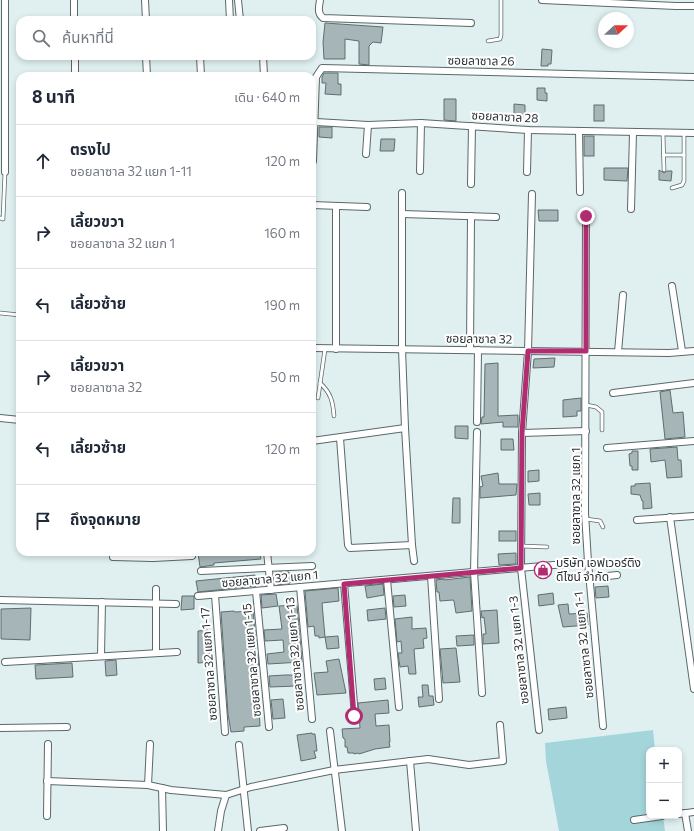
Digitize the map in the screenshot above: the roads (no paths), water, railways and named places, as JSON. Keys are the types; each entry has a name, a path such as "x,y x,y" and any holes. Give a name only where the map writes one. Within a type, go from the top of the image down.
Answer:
{"street":[{"path":"5,0 5,172"},
{"path":"74,0 74,16"},
{"path":"145,0 146,16"},
{"path":"229,0 230,16"},
{"path":"238,0 240,16"},
{"path":"320,0 319,12 323,18 471,23"},
{"path":"542,0 673,3 694,6"},
{"path":"75,60 75,72"},
{"path":"146,60 146,72"},
{"path":"200,60 201,72"},
{"path":"263,60 264,72"},
{"name":"ซอยลาซาล 26","path":"316,122 316,77 322,68 694,77"},
{"name":"ซอยลาซาล 28","path":"316,122 368,125 421,123 579,132 694,133"},
{"path":"420,171 421,123"},
{"path":"366,154 368,125"},
{"path":"472,126 472,184"},
{"path":"527,172 528,130"},
{"path":"579,132 580,192"},
{"path":"631,209 633,132"},
{"path":"402,193 402,350 405,428 414,561"},
{"name":"ซอยลาซาล 32 แยก 1-3","path":"532,194 528,351 522,433 521,568 539,730"},
{"path":"316,205 367,207"},
{"path":"336,206 336,349"},
{"path":"403,214 496,217"},
{"path":"470,350 471,216"},
{"name":"ซอยลาซาล 32 แยก 1","path":"198,596 588,562 586,519 586,216"},
{"path":"672,286 682,351"},
{"path":"618,352 623,295"},
{"name":"ซอยลาซาล 32","path":"316,348 669,353 694,351"},
{"path":"477,422 478,350"},
{"path":"613,393 694,383"},
{"path":"0,418 16,420"},
{"path":"316,441 405,428"},
{"path":"522,433 586,431"},
{"path":"477,432 474,572 482,693"},
{"path":"340,438 348,545 350,548 412,544"},
{"path":"607,448 694,441"},
{"path":"637,520 694,516"},
{"path":"670,518 694,689"},
{"path":"113,557 133,556"},
{"path":"268,556 271,590"},
{"name":"ซอยลาซาล 32 แยก 1-1","path":"588,562 603,726"},
{"path":"201,571 312,566"},
{"path":"589,578 617,575"},
{"path":"431,576 439,699"},
{"path":"387,580 399,707"},
{"path":"344,584 354,716"},
{"name":"ซอยลาซาล 32 แยก 1-13","path":"300,587 312,719"},
{"path":"156,589 156,653"},
{"name":"ซอยลาซาล 32 แยก 1-15","path":"256,591 269,727"},
{"name":"ซอยลาซาล 32 แยก 1-17","path":"215,595 225,732"},
{"path":"0,600 176,604"},
{"path":"101,656 102,602"},
{"path":"5,662 177,652"},
{"path":"47,781 148,785 171,790 226,795 244,789 334,770 433,759 469,765 503,761 500,725"},
{"path":"0,728 67,727"},
{"path":"330,731 342,831"},
{"path":"47,816 48,744"},
{"path":"148,785 150,744"},
{"path":"239,745 248,831"},
{"path":"410,761 416,831"},
{"path":"162,788 163,831"},
{"path":"218,831 221,811 226,795"},
{"path":"688,831 682,813 694,812"},
{"path":"634,820 646,818"},
{"path":"260,831 284,828"}],"lane":[{"path":"488,41 496,41 500,39 501,0"},
{"path":"663,133 664,170"},
{"path":"672,188 682,185 684,181 684,133"},
{"path":"663,155 684,155"},
{"path":"0,218 3,218 5,172"},
{"path":"0,313 16,315"},
{"path":"318,398 325,348"},
{"path":"320,383 326,388 332,397 334,416"},
{"path":"586,405 596,407 602,412 602,430"},
{"path":"586,519 600,521 604,527"},
{"path":"522,546 547,547"}],"place":[{"name":"บริษัท เอฟเวอร์ติง ดีไซน์ จำกัด","path":"543,570"}]}
